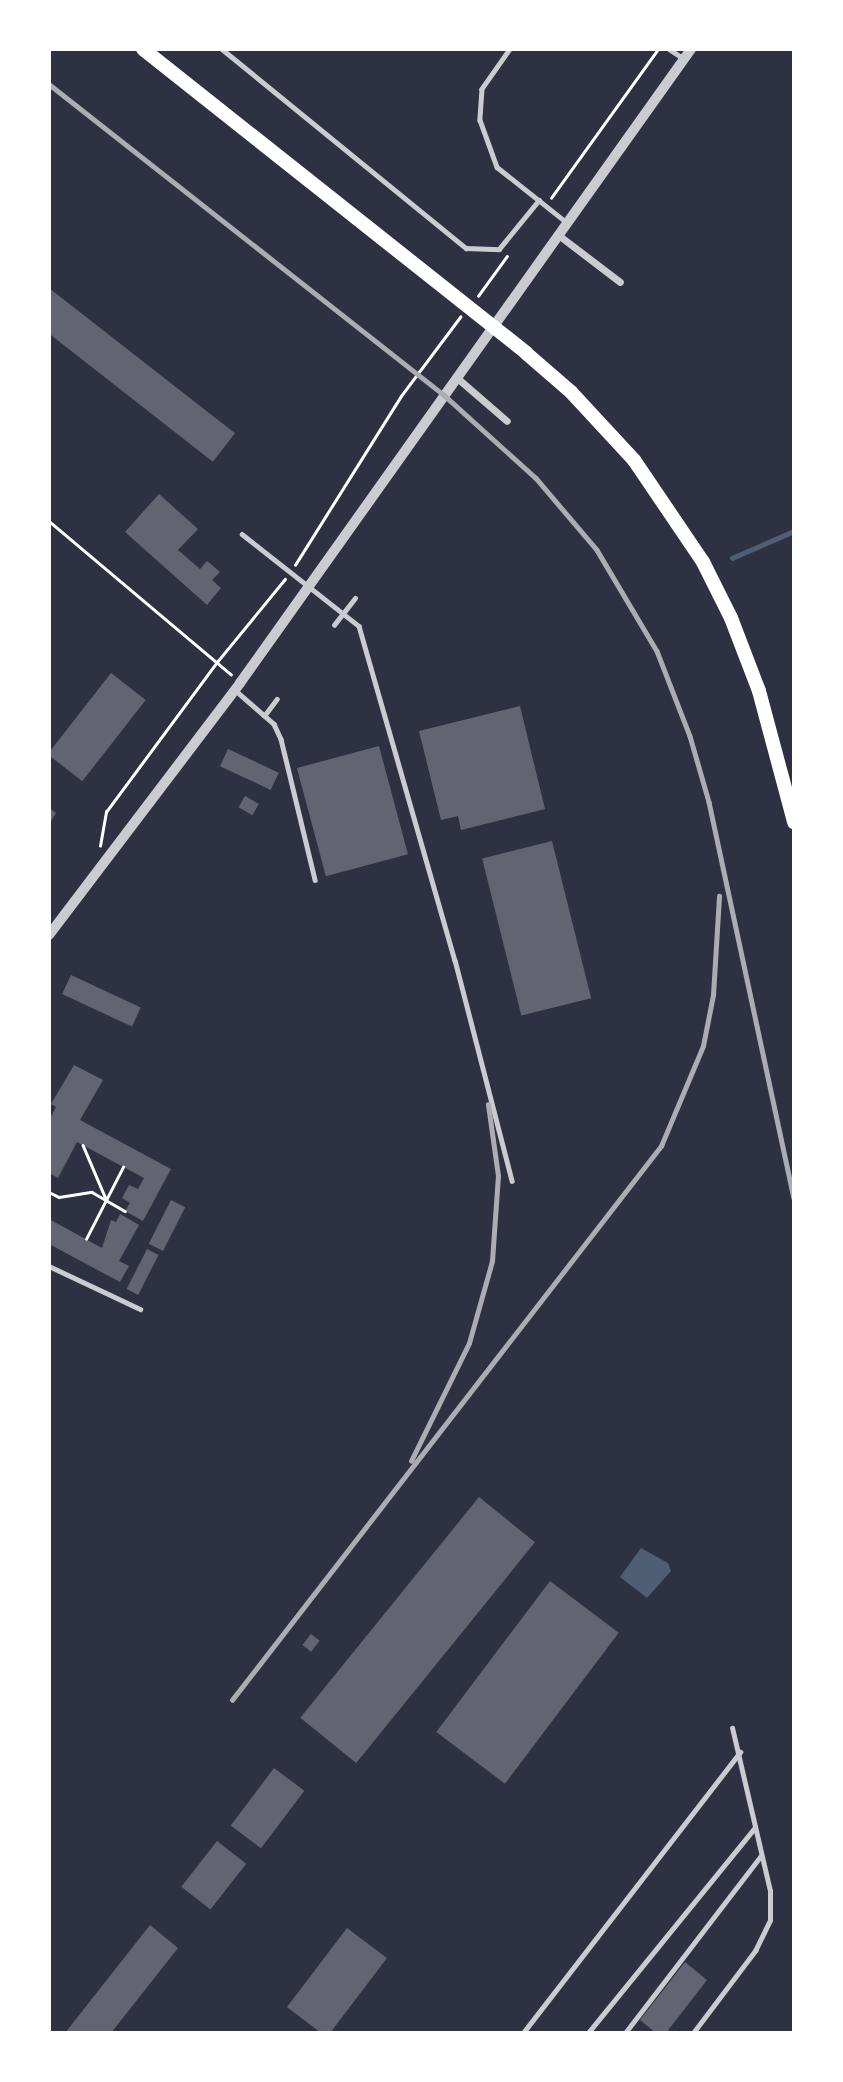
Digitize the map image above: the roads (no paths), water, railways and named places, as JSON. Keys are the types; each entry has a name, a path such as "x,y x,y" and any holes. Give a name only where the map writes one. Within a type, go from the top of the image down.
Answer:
{"main road":[{"path":"143,49 468,307 606,428 659,492 698,552 747,658 794,822"}],"street":[{"path":"49,935 237,686 565,221 691,49"},
{"path":"556,234 620,282"},
{"path":"456,377 507,421"}],"lane":[{"path":"222,49 466,248 499,250 538,200"},
{"path":"510,49 482,89 480,120 497,167 565,221"},
{"path":"669,49 683,59"},
{"path":"243,534 359,626 455,960 512,1181"},
{"path":"334,625 355,598"},
{"path":"237,686 281,738 315,880"},
{"path":"264,716 277,699"},
{"path":"49,1266 140,1309"},
{"path":"693,2033 764,1935 771,1907 740,1752 732,1728"},
{"path":"523,2033 740,1752"},
{"path":"588,2033 755,1828"},
{"path":"625,2033 762,1856"}],"water":[{"path":"641,1548 668,1563 671,1571 647,1598 620,1577"}],"waterway":[{"path":"732,558 794,531"}],"railway":[{"path":"49,84 444,395 536,478 597,550 657,651 690,736 709,802 794,1198"},
{"path":"232,1700 661,1146 703,1046 713,995 719,896"},
{"path":"411,1461 469,1343 492,1261 498,1176 488,1105"}]}
